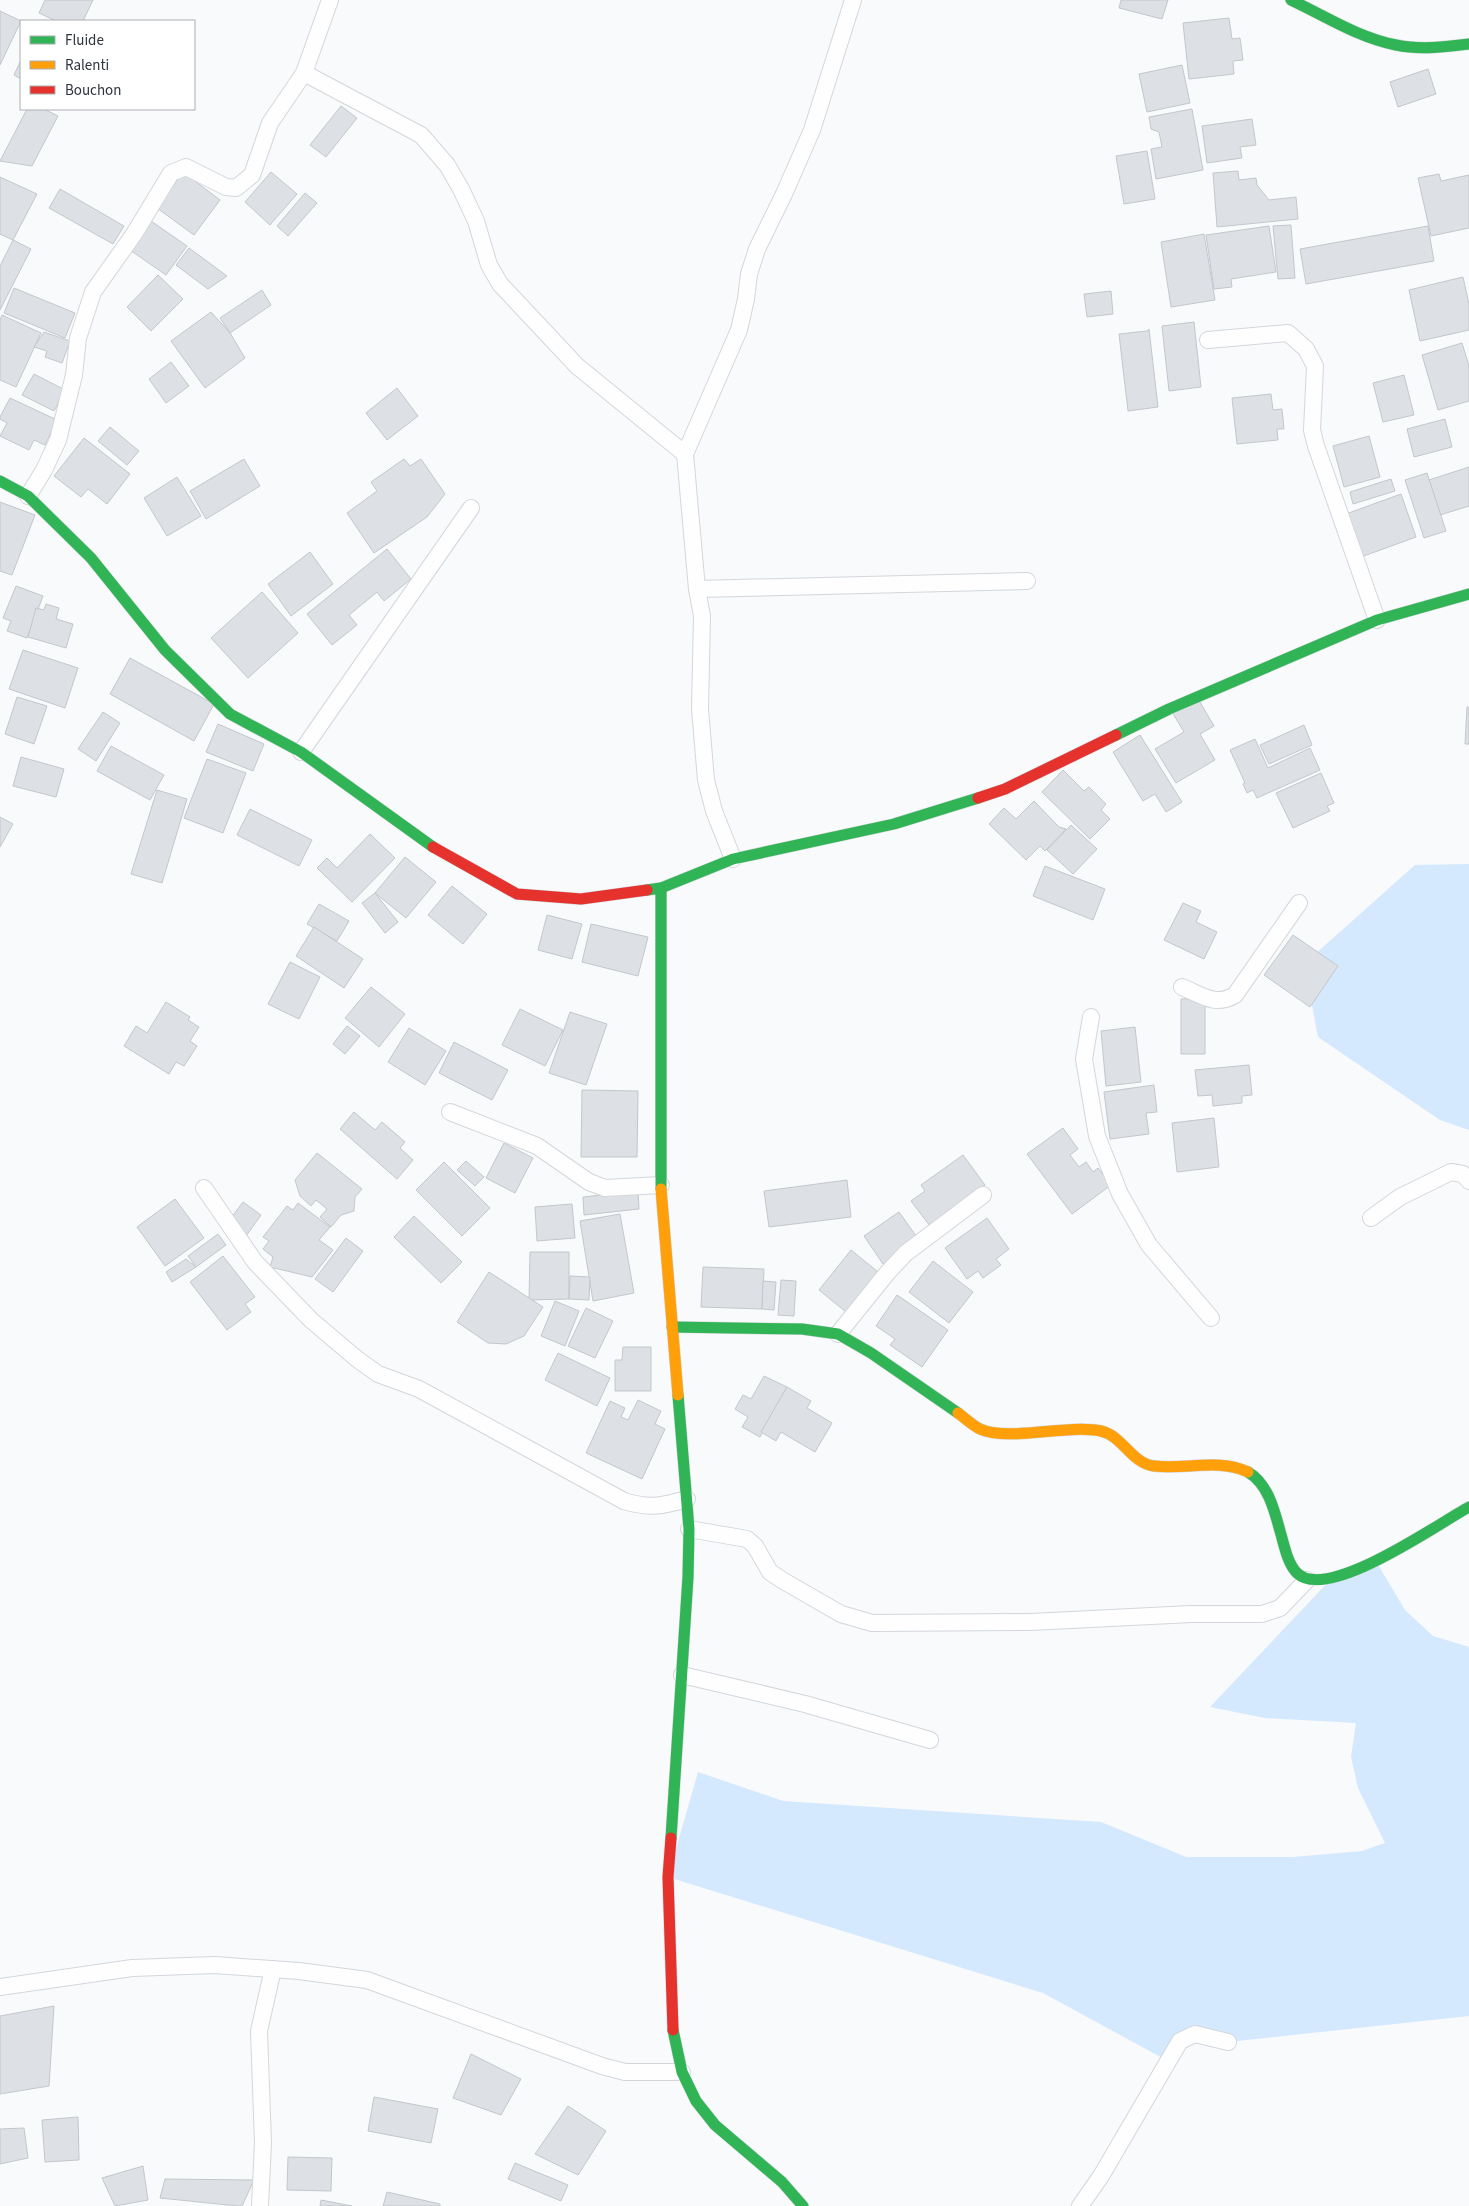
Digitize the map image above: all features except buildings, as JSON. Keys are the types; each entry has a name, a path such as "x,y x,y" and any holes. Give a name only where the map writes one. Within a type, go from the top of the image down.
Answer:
{"street":[{"path":"28,496 44,470 58,440 74,375 78,338 93,292 134,234 171,173 186,167 226,187 236,188 252,175 270,123 304,73 330,0"},
{"path":"733,859 714,811 706,780 700,709 702,616 697,588 685,454 739,330 749,274 757,248 784,194 812,130 853,0"},
{"path":"1291,0 1358,31 1396,45 1450,47 1469,44"},
{"path":"304,73 421,134 447,165 461,189 476,221 489,265 500,284 577,366 685,454"},
{"path":"1208,340 1288,332 1306,349 1315,366 1312,430 1316,446 1377,620"},
{"path":"0,480 28,496 91,558 164,650 230,714 301,752 428,844 517,894 581,900 661,888 733,859 894,824 1005,789 1169,709 1377,620 1469,594"},
{"path":"301,752 471,508"},
{"path":"697,588 1027,581"},
{"path":"661,888 662,1185 688,1529 688,1577 668,1877 673,2030 682,2072 696,2102 715,2125 782,2182 803,2206"},
{"path":"1182,987 1216,1001 1226,1000 1235,995 1298,903"},
{"path":"1091,1017 1084,1059 1097,1136 1120,1194 1149,1245 1211,1318"},
{"path":"450,1112 537,1146 589,1182 605,1188 662,1185"},
{"path":"1371,1218 1400,1197 1451,1172 1463,1174 1469,1181"},
{"path":"204,1188 255,1262 311,1320 378,1374 419,1389 624,1501 640,1506 659,1507 687,1499"},
{"path":"838,1334 888,1272 906,1253 983,1195"},
{"path":"672,1327 802,1329 838,1334 872,1353 980,1429 996,1433 1090,1430 1108,1433 1147,1465 1218,1466 1249,1472 1260,1480 1269,1495 1290,1562 1297,1574 1307,1580 1333,1577 1377,1563 1469,1507"},
{"path":"688,1529 747,1539 755,1546 770,1572 841,1614 872,1623 1031,1622 1191,1614 1262,1614 1280,1608 1307,1580"},
{"path":"682,1675 804,1704 930,1740"},
{"path":"0,1987 132,1968 215,1965 273,1969 367,1980 602,2066 625,2072 682,2072"},
{"path":"260,2206 263,2143 259,2031 273,1969"},
{"path":"1080,2206 1101,2176 1180,2041 1195,2034 1228,2042"}],"shaded area":[{"path":"1469,864 1469,1130 1440,1120 1318,1037 1304,964 1415,865"},
{"path":"1377,1563 1405,1610 1433,1636 1469,1647 1469,2016 1228,2042 1195,2034 1168,2061 1043,1993 668,1877 698,1772 783,1801 1101,1822 1186,1857 1293,1857 1362,1851 1385,1843 1358,1788 1351,1757 1356,1723 1265,1718 1210,1707 1333,1577"}],"traffic: fast":[{"path":"1291,0 1342,26 1382,42 1405,47 1424,48 1469,44"},
{"path":"0,481 28,496 91,558 165,650 230,714 301,752 433,847"},
{"path":"1116,735 1169,709 1377,620 1469,594"},
{"path":"647,890 661,888 733,859 894,824 978,798"},
{"path":"661,888 661,1189"},
{"path":"672,1327 802,1329 838,1334 871,1353 958,1413"},
{"path":"671,1838 688,1577 689,1529 678,1395"},
{"path":"1248,1472 1261,1483 1269,1498 1291,1564 1297,1573 1312,1579 1332,1578 1357,1570 1409,1543 1469,1507"},
{"path":"673,2030 682,2072 696,2101 715,2125 782,2182 803,2206"}],"traffic: slow":[{"path":"661,1189 678,1395"},
{"path":"958,1413 980,1429 992,1433 1022,1434 1087,1429 1101,1431 1115,1438 1139,1460 1154,1466 1213,1465 1237,1468 1248,1472"}],"traffic: jam":[{"path":"978,798 1005,789 1116,735"},
{"path":"433,847 517,894 581,899 647,890"},
{"path":"671,1838 668,1877 673,2030"}]}
